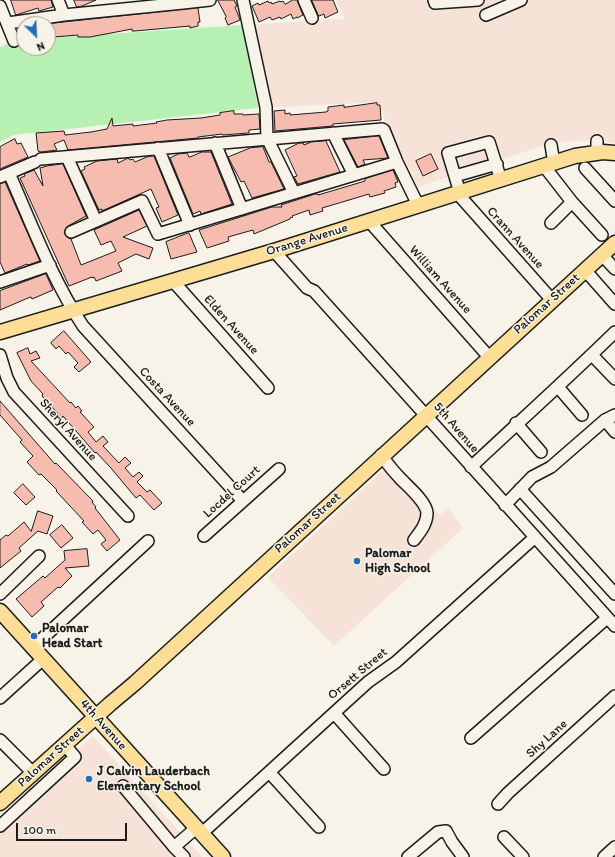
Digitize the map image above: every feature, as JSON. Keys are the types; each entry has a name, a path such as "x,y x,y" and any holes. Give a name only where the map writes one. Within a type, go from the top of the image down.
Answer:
{"main road":[{"name":"Orange Avenue","path":"0,332 274,251 501,180 575,156 597,147 615,153"},
{"name":"Palomar Street","path":"0,803 135,683 615,243"},
{"name":"4th Avenue","path":"0,611 222,857"}],"street":[{"path":"58,0 64,15"},
{"path":"8,23 64,15 122,4 210,0"},
{"path":"243,0 266,108 267,138 294,193"},
{"path":"304,0 312,18"},
{"path":"434,0 435,3 478,0"},
{"path":"486,15 521,0"},
{"path":"0,6 14,41"},
{"path":"5,175 38,160 382,128 418,205"},
{"path":"333,133 354,175"},
{"path":"459,193 448,153 489,142 501,180"},
{"path":"215,143 242,209"},
{"path":"552,145 549,164 572,202 602,235"},
{"path":"158,148 190,225"},
{"path":"67,157 96,221"},
{"path":"71,232 142,201 158,234 397,162"},
{"path":"455,176 497,164"},
{"path":"585,168 615,201"},
{"name":"Costa Avenue","path":"5,175 72,310 83,326 243,501"},
{"name":"Crann Avenue","path":"459,193 552,300"},
{"path":"551,222 572,202"},
{"name":"William Avenue","path":"369,221 489,357"},
{"name":"5th Avenue","path":"274,251 308,288 314,291 534,538 615,626"},
{"path":"602,255 615,269"},
{"path":"0,282 50,265"},
{"path":"585,270 615,304"},
{"name":"Elden Avenue","path":"173,281 268,388"},
{"path":"471,467 516,423 558,387 615,332"},
{"name":"Sheryl Avenue","path":"0,355 7,378 14,392 128,516"},
{"path":"592,355 615,379"},
{"path":"558,387 582,415"},
{"path":"505,505 532,477 551,467 610,418 615,432"},
{"path":"516,423 541,452"},
{"path":"381,456 399,478 421,500 427,512 426,521 422,530 414,540"},
{"name":"Locdel Court","path":"204,536 279,469"},
{"path":"520,489 615,594"},
{"name":"Orsett Street","path":"174,852 269,772 368,682 396,662 534,538"},
{"path":"32,648 148,541"},
{"path":"0,594 39,556"},
{"path":"471,738 607,618"},
{"path":"0,698 43,659"},
{"name":"Shy Lane","path":"498,804 508,793 615,696"},
{"path":"334,713 384,770"},
{"path":"0,740 33,773"},
{"path":"0,826 75,757 65,745"},
{"path":"269,772 319,827"},
{"path":"124,786 174,852 184,857"},
{"path":"408,857 438,832 446,831 463,857"},
{"path":"504,837 523,857"},
{"path":"604,857 615,847"}],"shaded area":[{"path":"336,0 615,0 615,143 591,140 562,142 542,146 418,187 377,102 258,108 243,25 344,19"},
{"name":"Palomar High School","path":"392,462 440,515 448,508 463,528 334,646 268,577"},
{"name":"J Calvin Lauderbach Elementary School","path":"93,736 202,857 0,857 0,821"}],"green space":[{"path":"243,25 258,108 14,135 0,142 0,47 16,41 16,56 56,56 56,37"}],"building":[{"path":"11,0 51,0 53,7 39,11 38,8 16,15"},
{"path":"74,0 96,0 77,7"},
{"path":"218,0 234,0 240,20 228,25"},
{"path":"293,0 297,0 303,15 293,19 291,14 281,19 280,17 272,20 270,17 259,22 252,6 268,1 272,4 283,1 285,4"},
{"path":"312,0 333,0 338,12 325,18 324,14 319,16"},
{"path":"198,8 200,22 198,22 198,26 190,28 190,26 135,31 132,31 132,29 90,37 78,37 78,35 56,37 56,23"},
{"path":"377,103 377,105 380,105 381,120 275,131 274,111 285,110 285,114 290,113 290,115 326,112 328,111 328,107 344,105 344,107"},
{"path":"234,111 234,114 259,114 260,129 249,130 249,133 222,134 198,138 68,150 64,140 54,144 57,150 38,151 36,133 64,131 65,135 107,129 112,118 113,126 133,124 133,126 157,123 156,122 167,120 201,118"},
{"path":"379,136 388,158 363,160 365,164 358,167 344,140"},
{"path":"15,139 17,144 21,143 28,157 0,169 0,147"},
{"path":"326,141 340,172 298,184 294,177 297,176 285,150 299,143 303,143 304,145 311,142"},
{"path":"263,147 269,162 271,162 284,189 252,198 244,181 241,182 228,157 250,148"},
{"path":"202,152 211,152 232,204 201,214 200,211 193,214 170,158 178,154 187,153 189,157"},
{"path":"431,154 438,169 423,176 416,161"},
{"path":"154,156 178,215 162,222 156,208 159,207 151,189 102,211 102,209 99,210 81,171 85,169 84,167 97,161 117,159 118,163 128,158 130,160 133,159 135,162"},
{"path":"63,164 86,216 68,226 64,232 67,237 71,239 81,265 116,251 111,241 101,245 94,230 139,210 147,226 123,237 153,248 149,259 136,254 118,263 122,271 96,281 94,277 92,277 69,286 20,178 25,176 24,174 34,170 43,186 40,168"},
{"path":"393,170 398,182 395,183 396,187 384,191 385,193 370,197 369,194 322,208 323,211 310,215 309,210 292,216 293,217 290,219 254,234 253,230 228,237 229,241 207,248 199,230 272,207 282,207 281,205 315,194 318,195 365,181 365,179"},
{"path":"5,182 40,261 27,264 5,273 0,262 0,184"},
{"path":"189,233 197,252 171,259 166,242"},
{"path":"46,274 53,290 32,299 31,297 28,298 0,310 0,291"},
{"path":"64,331 91,362 79,372 74,367 78,363 68,352 66,354 59,346 56,349 51,343"},
{"path":"28,348 30,354 36,351 40,358 31,361 70,403 71,402 76,408 78,406 82,411 80,412 94,427 88,432 96,442 103,436 108,442 103,446 119,463 125,457 131,463 125,468 133,477 139,472 143,476 137,482 147,492 150,490 162,503 154,510 140,495 136,498 63,416 62,418 42,396 43,394 31,381 17,353"},
{"path":"0,401 55,464 56,463 93,501 92,502 96,507 95,508 120,540 107,551 101,544 106,540 98,530 93,534 82,522 84,521 56,491 57,490 41,474 39,475 27,462 33,456 20,442 22,440 0,415"},
{"path":"23,484 35,497 26,505 14,493"},
{"path":"38,511 53,516 47,534 38,531 19,548 21,551 0,568 0,540 6,535 8,536 24,522 31,531"},
{"path":"62,525 73,538 61,548 50,535"},
{"path":"87,549 89,566 65,568 72,576 60,588 58,587 41,602 44,606 32,617 16,599 43,576 45,578 65,560 64,551"}],"place":[{"name":"Palomar High School","path":"357,561"},
{"name":"Palomar Head Start","path":"34,636"},
{"name":"J Calvin Lauderbach Elementary School","path":"89,779"}]}
